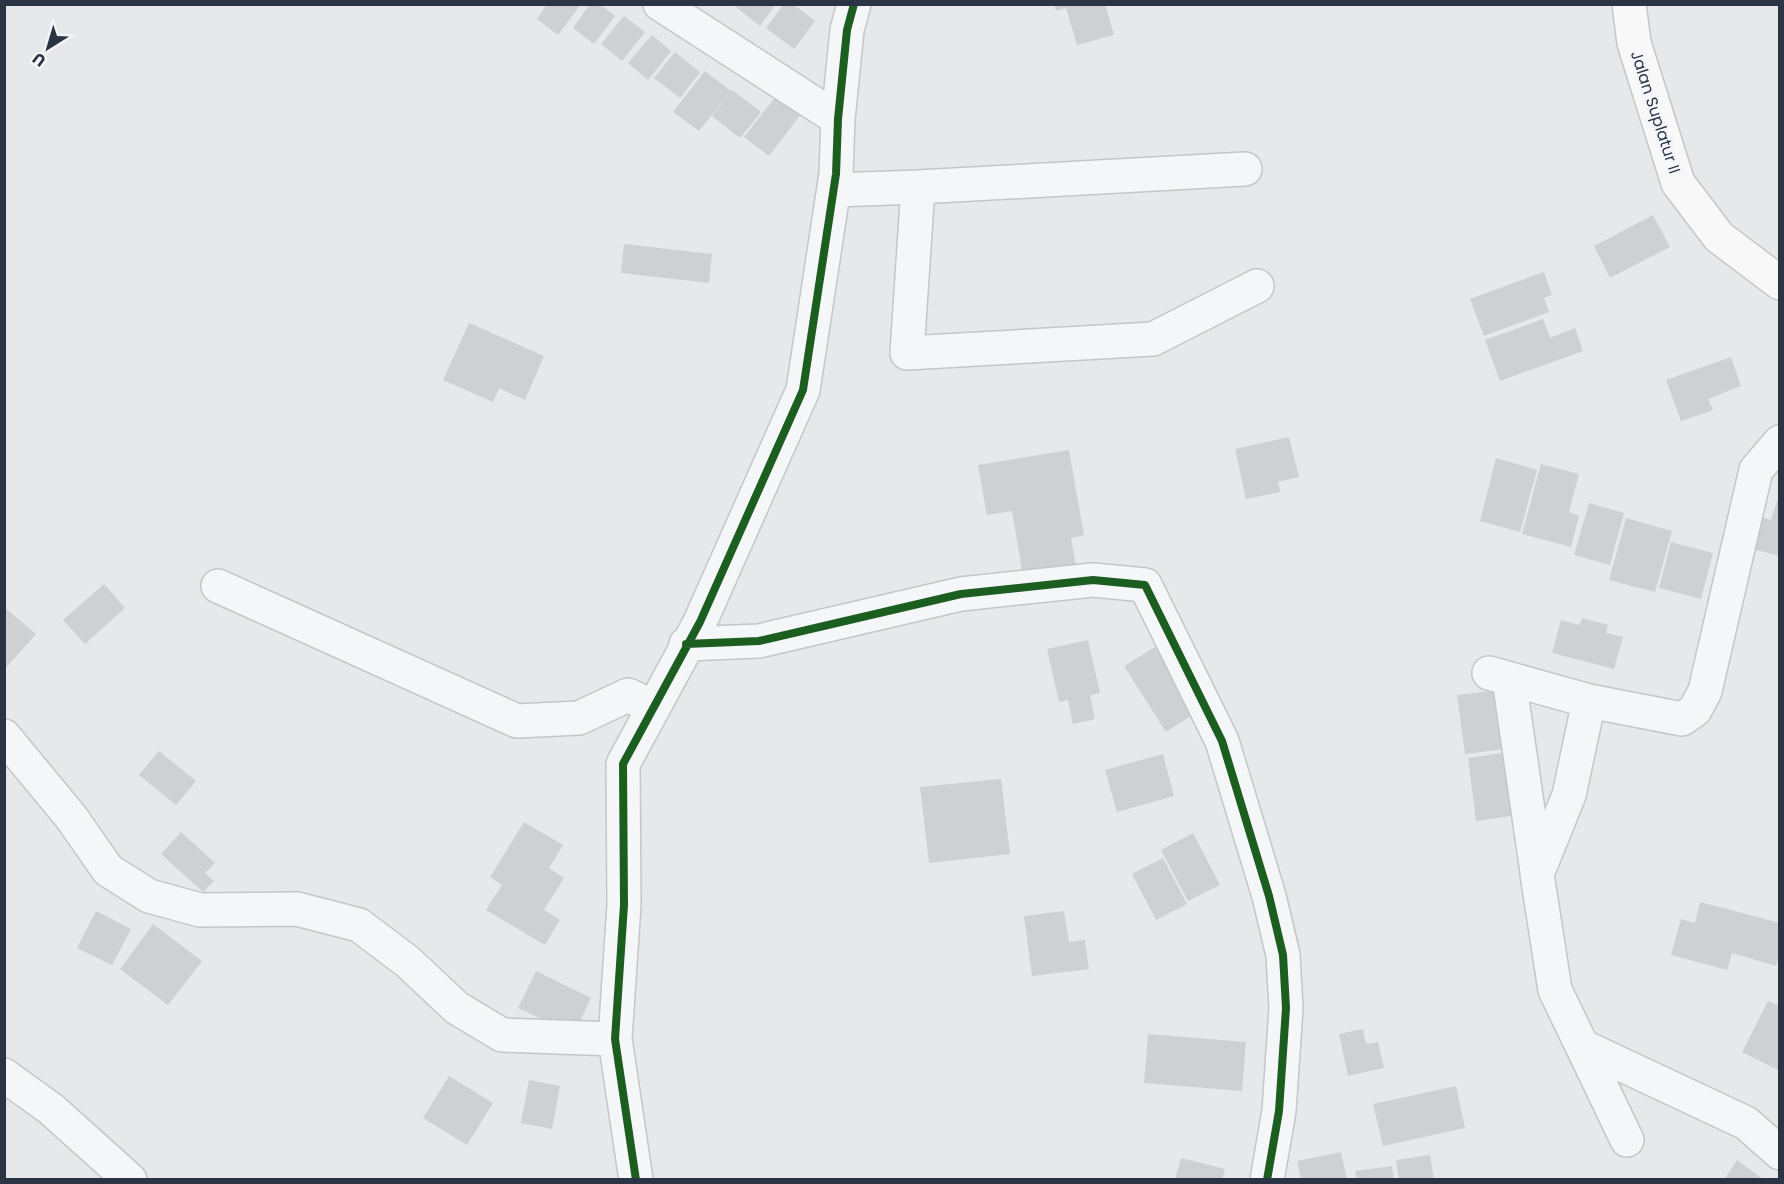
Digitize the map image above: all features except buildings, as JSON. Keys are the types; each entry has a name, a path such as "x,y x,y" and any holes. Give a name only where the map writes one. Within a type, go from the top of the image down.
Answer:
{"street":[{"path":"660,4 837,119"},
{"path":"636,1179 615,1039 624,905 623,764 708,603 803,390 834,190 837,119 847,30 854,4"},
{"name":"Jalan Suplatur II","path":"1629,4 1634,43 1678,183 1719,237 1779,283"},
{"path":"834,190 1245,169"},
{"path":"918,187 907,354 1153,339 1257,286"},
{"path":"1627,1140 1555,990 1537,874 1499,676 1589,700 1682,719 1695,710 1705,691 1756,470 1779,442"},
{"path":"686,644 759,641 961,594 1093,580 1145,585 1222,741 1269,896 1283,955 1286,1008 1279,1110 1267,1179"},
{"path":"218,586 517,721 579,718 628,695 653,708"},
{"path":"1537,874 1569,795 1589,700"},
{"path":"4,736 71,817 108,870 149,896 200,910 297,909 359,925 408,962 457,1008 502,1035 615,1039"},
{"path":"1582,1046 1746,1123 1779,1153"},
{"path":"4,1075 51,1109 130,1179"}],"cycle path":[{"path":"636,1180 615,1039 624,905 623,764 700,622 803,390 836,174 838,119 847,30 854,4"},
{"path":"686,644 759,641 961,594 1093,580 1145,585 1222,741 1269,896 1283,955 1286,1008 1279,1111 1267,1180"}]}
